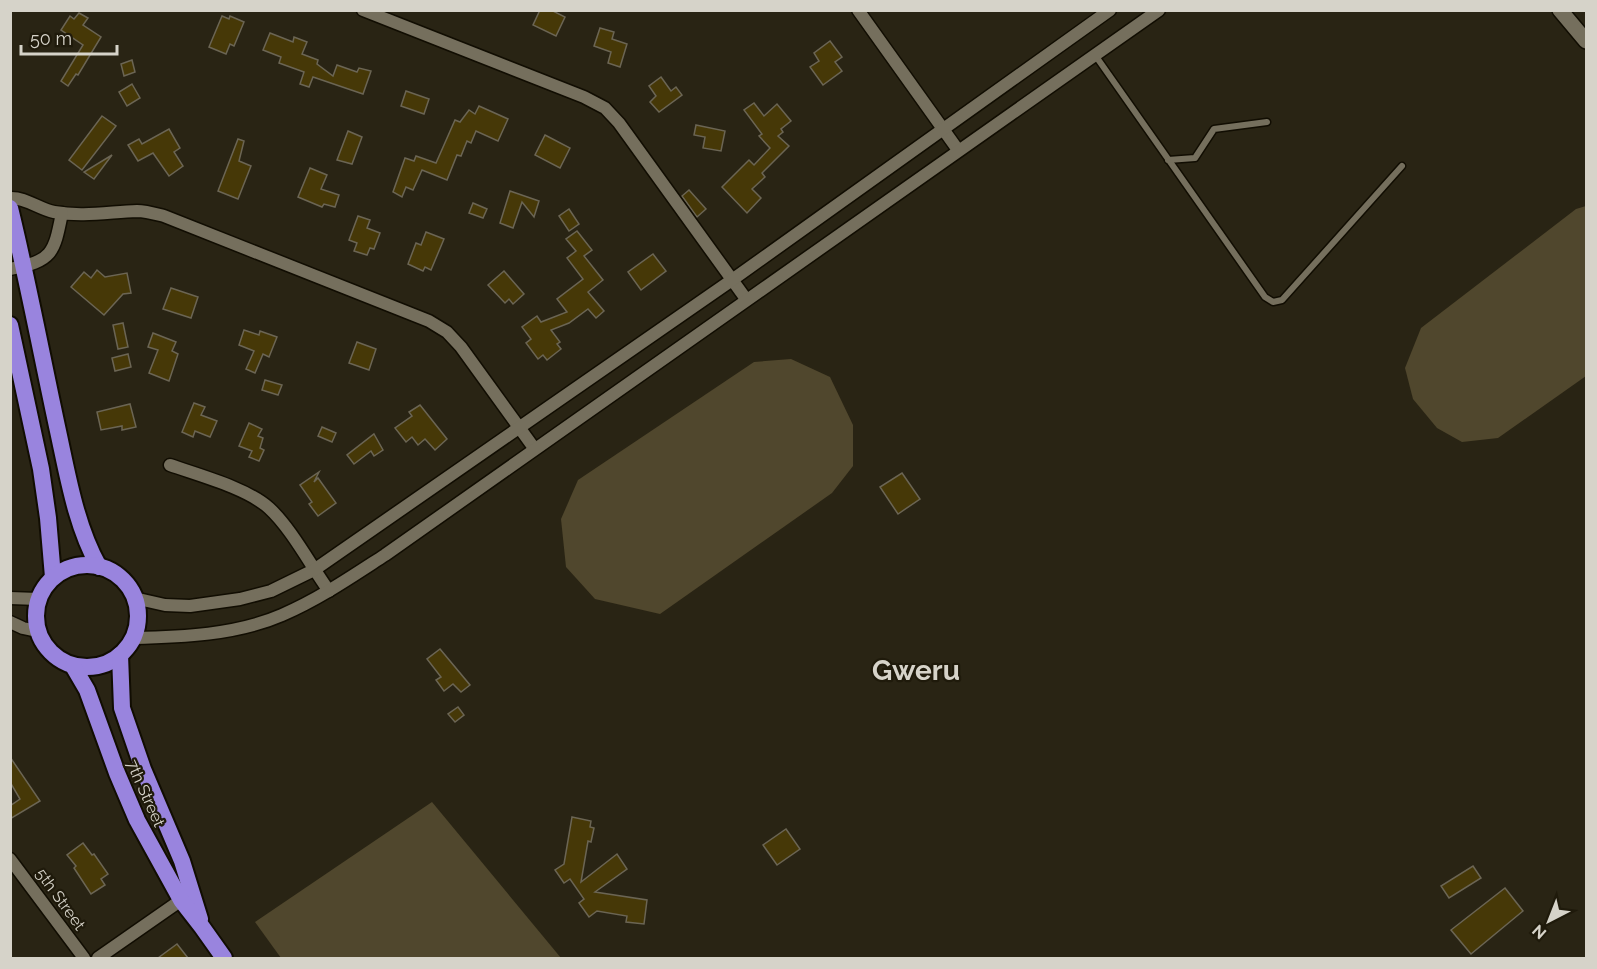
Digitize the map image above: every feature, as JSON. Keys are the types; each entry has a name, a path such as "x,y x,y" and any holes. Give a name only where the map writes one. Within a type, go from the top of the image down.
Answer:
{"highway":[{"path":"10,208 18,267 70,485 87,545 99,567"},
{"path":"10,325 41,469 53,577"},
{"path":"83,565 99,567 114,573 126,584 134,598 137,625 133,638 120,656 106,664 90,668 73,666 58,658 45,646 38,631 35,615 38,598 53,577 67,569 83,565"},
{"name":"7th Street","path":"120,656 122,708 143,770 187,896 202,927 224,958"},
{"name":"7th Street","path":"73,666 87,690 137,820 187,896"}],"main road":[{"path":"1560,10 1587,41"}],"street":[{"path":"363,10 584,97 605,108 619,123 746,299"},
{"path":"858,10 958,150"},
{"path":"134,598 165,605 190,606 240,599 271,591 314,570 732,280 1110,10"},
{"path":"133,638 184,637 235,629 280,616 329,591 385,555 1159,10"},
{"path":"10,198 17,197 41,208 62,213 111,214 139,211 164,216 429,321 447,332 461,347 534,448"},
{"path":"18,267 40,261 52,250 57,239 62,213"},
{"path":"170,465 261,501 278,517 329,591"},
{"path":"10,598 38,598"},
{"path":"10,622 38,631"},
{"name":"5th Street","path":"10,859 84,958"},
{"path":"98,958 187,896"}],"lane":[{"path":"1095,55 1265,297 1274,302 1282,300 1402,166"},
{"path":"1168,160 1195,158 1214,129 1267,122"}],"shaded area":[{"path":"1586,206 1586,376 1498,438 1462,442 1437,428 1413,399 1405,368 1421,328 1576,209"},
{"path":"791,359 830,377 853,425 853,466 832,493 660,614 595,599 566,567 561,519 578,480 754,362"},
{"path":"432,802 561,958 281,958 255,922"}],"building":[{"path":"540,10 551,10 565,17 556,36 533,25"},
{"path":"79,13 88,18 83,25 101,37 78,75 76,74 68,86 61,81 83,45 61,30 70,16 74,19"},
{"path":"222,16 229,19 230,16 244,22 234,46 230,44 226,54 209,47"},
{"path":"600,28 614,32 612,39 627,44 620,67 608,63 611,52 594,46"},
{"path":"270,33 293,42 294,37 307,42 302,54 318,60 317,64 333,76 337,65 357,72 359,68 371,71 363,94 313,77 309,87 300,84 304,72 279,63 281,57 263,50"},
{"path":"830,41 842,57 835,62 842,71 823,85 810,67 819,61 814,53"},
{"path":"132,60 135,72 124,76 121,64"},
{"path":"661,77 671,91 676,87 682,95 659,112 650,102 656,96 649,86"},
{"path":"132,84 140,98 127,106 119,92"},
{"path":"406,91 429,99 424,114 401,106"},
{"path":"754,103 764,116 777,104 791,121 781,129 783,132 778,136 789,146 762,173 765,177 752,189 761,198 747,213 722,187 749,160 754,165 770,148 759,136 762,134 744,110"},
{"path":"479,106 508,119 498,141 476,131 471,143 467,141 461,156 457,155 447,180 422,170 413,190 406,187 402,197 393,192 405,158 414,161 416,156 436,163 455,120 460,122 469,110 475,114"},
{"path":"102,116 116,126 82,170 69,160"},
{"path":"696,125 725,131 721,151 703,148 705,137 694,135"},
{"path":"169,129 180,148 174,152 183,166 169,176 153,153 138,161 128,145 139,139 142,144"},
{"path":"348,131 362,137 352,164 337,160"},
{"path":"545,135 570,148 560,168 535,155"},
{"path":"238,139 244,141 239,161 251,166 238,199 218,191"},
{"path":"112,155 94,179 84,172"},
{"path":"310,168 327,175 321,189 339,195 335,207 324,204 322,207 298,197"},
{"path":"689,190 706,209 697,217 682,196"},
{"path":"510,191 539,201 534,217 522,202 513,228 500,223"},
{"path":"473,203 487,209 483,218 469,213"},
{"path":"569,209 579,224 569,231 559,216"},
{"path":"358,216 370,220 367,228 380,233 374,249 370,248 367,255 354,251 357,243 349,240"},
{"path":"577,231 592,250 584,256 603,280 588,292 604,311 596,318 588,309 569,323 551,330 560,342 557,344 561,349 547,360 543,355 538,359 526,343 531,339 522,327 537,316 541,322 567,312 557,299 583,279 567,258 576,251 566,239"},
{"path":"426,232 444,239 431,270 425,267 423,271 408,264 416,243 421,245"},
{"path":"653,254 666,271 641,290 628,272"},
{"path":"97,270 105,277 127,273 131,293 123,294 104,315 71,287 84,272 91,278"},
{"path":"504,271 524,294 513,304 509,299 505,303 488,285"},
{"path":"171,288 198,297 191,318 163,309"},
{"path":"123,323 128,347 118,349 113,325"},
{"path":"244,330 259,335 260,331 277,337 269,357 263,354 255,373 246,369 254,351 239,345"},
{"path":"153,333 176,342 172,351 178,354 169,381 149,373 158,350 148,347"},
{"path":"357,342 376,349 369,370 349,363"},
{"path":"128,354 131,367 115,371 112,358"},
{"path":"265,380 282,385 278,395 262,390"},
{"path":"194,403 205,407 201,415 217,421 210,437 195,431 193,437 182,432"},
{"path":"130,404 136,427 122,430 122,426 101,430 97,412"},
{"path":"420,405 447,439 435,450 425,439 418,445 412,437 406,442 395,428 412,416 409,412"},
{"path":"249,423 262,429 258,436 263,438 260,448 264,450 259,461 249,457 252,451 239,446"},
{"path":"322,427 336,433 332,442 318,436"},
{"path":"374,434 383,450 374,456 371,451 354,464 347,455"},
{"path":"319,472 314,482 318,478 336,503 318,516 309,504 312,502 300,485"},
{"path":"902,473 920,499 898,514 880,487"},
{"path":"440,649 470,685 461,692 453,684 444,691 436,680 441,677 427,659"},
{"path":"458,707 464,715 455,722 448,714"},
{"path":"10,757 40,801 10,819 10,806 20,799 10,782"},
{"path":"572,817 591,821 590,827 594,828 591,842 588,841 581,882 617,854 627,869 595,892 647,900 644,924 626,922 627,916 597,911 589,917 579,903 584,899 570,879 564,883 555,870 564,864"},
{"path":"786,829 800,849 777,865 763,845"},
{"path":"83,843 108,874 101,879 105,885 91,894 74,868 76,866 67,855"},
{"path":"1473,866 1481,878 1449,898 1441,886"},
{"path":"1505,888 1523,911 1471,954 1451,930"},
{"path":"177,944 188,958 158,958"}],"district":[{"name":"Gweru","path":"916,670"}]}
